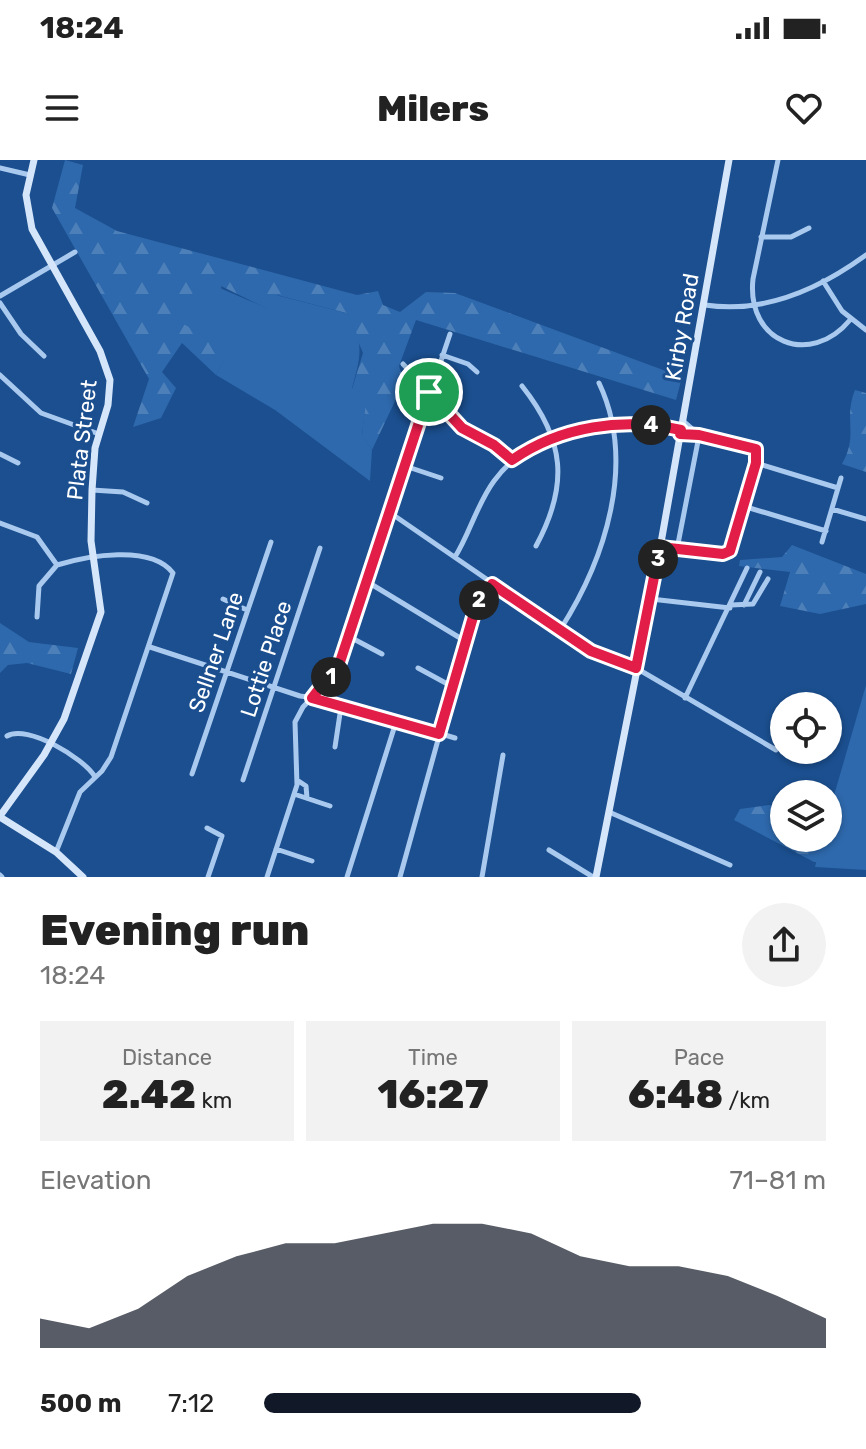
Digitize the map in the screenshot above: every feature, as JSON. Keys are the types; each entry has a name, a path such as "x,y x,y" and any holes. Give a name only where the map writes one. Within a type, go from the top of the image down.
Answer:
{"main road":[{"name":"Plata Street","path":"0,816 50,745 71,702 101,612 93,559 92,490 99,434 110,396 108,369 28,217 26,195 34,160"},
{"name":"Kirby Road","path":"594,877 651,599 729,160"},
{"path":"0,816 56,852 83,877"}],"street":[{"path":"778,160 752,286 755,308 766,330 794,345 826,340 850,320"},
{"path":"0,168 30,175"},
{"path":"761,237 791,237 809,228"},
{"path":"0,296 75,252"},
{"path":"705,305 755,308 775,303 865,258"},
{"path":"823,281 850,320 866,330"},
{"path":"0,303 30,345 44,356"},
{"path":"267,877 297,780 295,722 338,667 450,334"},
{"path":"442,355 468,364 477,372"},
{"path":"403,364 462,428 494,445 512,460"},
{"path":"0,375 41,413 99,434"},
{"path":"560,630 588,582 603,544 614,474 612,426 599,383"},
{"path":"522,386 540,409 559,460 559,482 553,509 536,546"},
{"path":"455,558 485,495 512,460 552,437 612,426 646,424 681,428 753,448 758,454 756,463 728,553 660,547"},
{"path":"681,428 699,435"},
{"path":"677,549 699,435"},
{"path":"0,454 18,463"},
{"path":"756,463 838,488"},
{"path":"405,466 441,478"},
{"path":"822,542 841,478"},
{"path":"92,490 123,492 147,503"},
{"path":"743,506 826,531"},
{"path":"832,509 866,519"},
{"path":"389,512 598,655 636,668 770,747"},
{"path":"0,523 37,537 57,565"},
{"name":"Sellner Lane","path":"192,774 271,542"},
{"name":"Lottie Place","path":"243,780 320,548"},
{"path":"37,617 39,586 57,565 124,553 152,559 172,570 150,647 111,757 80,792 56,852"},
{"path":"685,698 747,568"},
{"path":"744,605 760,572"},
{"path":"651,599 730,606 753,604 768,579"},
{"path":"366,581 465,641"},
{"path":"400,877 465,641 477,606 492,584"},
{"path":"223,599 247,610"},
{"path":"348,636 382,654"},
{"path":"150,647 273,687 455,738"},
{"path":"418,668 453,687"},
{"path":"335,747 341,707"},
{"path":"347,877 396,722"},
{"path":"7,736 25,732 86,765 95,777"},
{"path":"482,877 503,755"},
{"path":"297,780 306,786 307,798"},
{"path":"294,794 330,806"},
{"path":"609,812 730,865"},
{"path":"207,828 222,836 208,877"},
{"path":"276,849 312,861"},
{"path":"549,850 594,877"}],"green space":[{"path":"65,160 83,165 75,208 117,231 357,295 378,291 383,305 400,312 426,292 455,293 682,377 676,400 416,320 399,366 404,382 372,450 362,436 366,394 352,389 363,353 346,313 277,295 270,310 221,286 230,349 216,375 182,343 162,372 176,388 161,418 133,427 149,379 52,208"},
{"path":"208,283 269,309 276,295 346,313 356,332 360,349 352,388 367,394 362,435 372,450 370,481 275,410 216,375 229,349 178,321 195,289"},
{"path":"855,390 866,393 866,472 842,464 850,444 850,410"},
{"path":"792,545 866,574 866,604 820,614 780,606 790,572 739,566 740,560 782,557"},
{"path":"0,623 29,642 78,648 71,674 27,663 8,665 0,673"},
{"path":"866,685 866,870 815,867 819,852 842,852 842,780 838,780"},
{"path":"770,805 770,839 734,820 740,809"},
{"path":"842,828 857,863 814,862 795,852 842,852"}],"route":[{"path":"429,392 462,428 494,445 512,460 552,437 629,424 667,427 681,430 680,434 731,441 756,449 756,463 730,551 723,554 660,547 636,668 591,651 492,584 475,610 439,734 312,698 340,662 429,392"}]}
